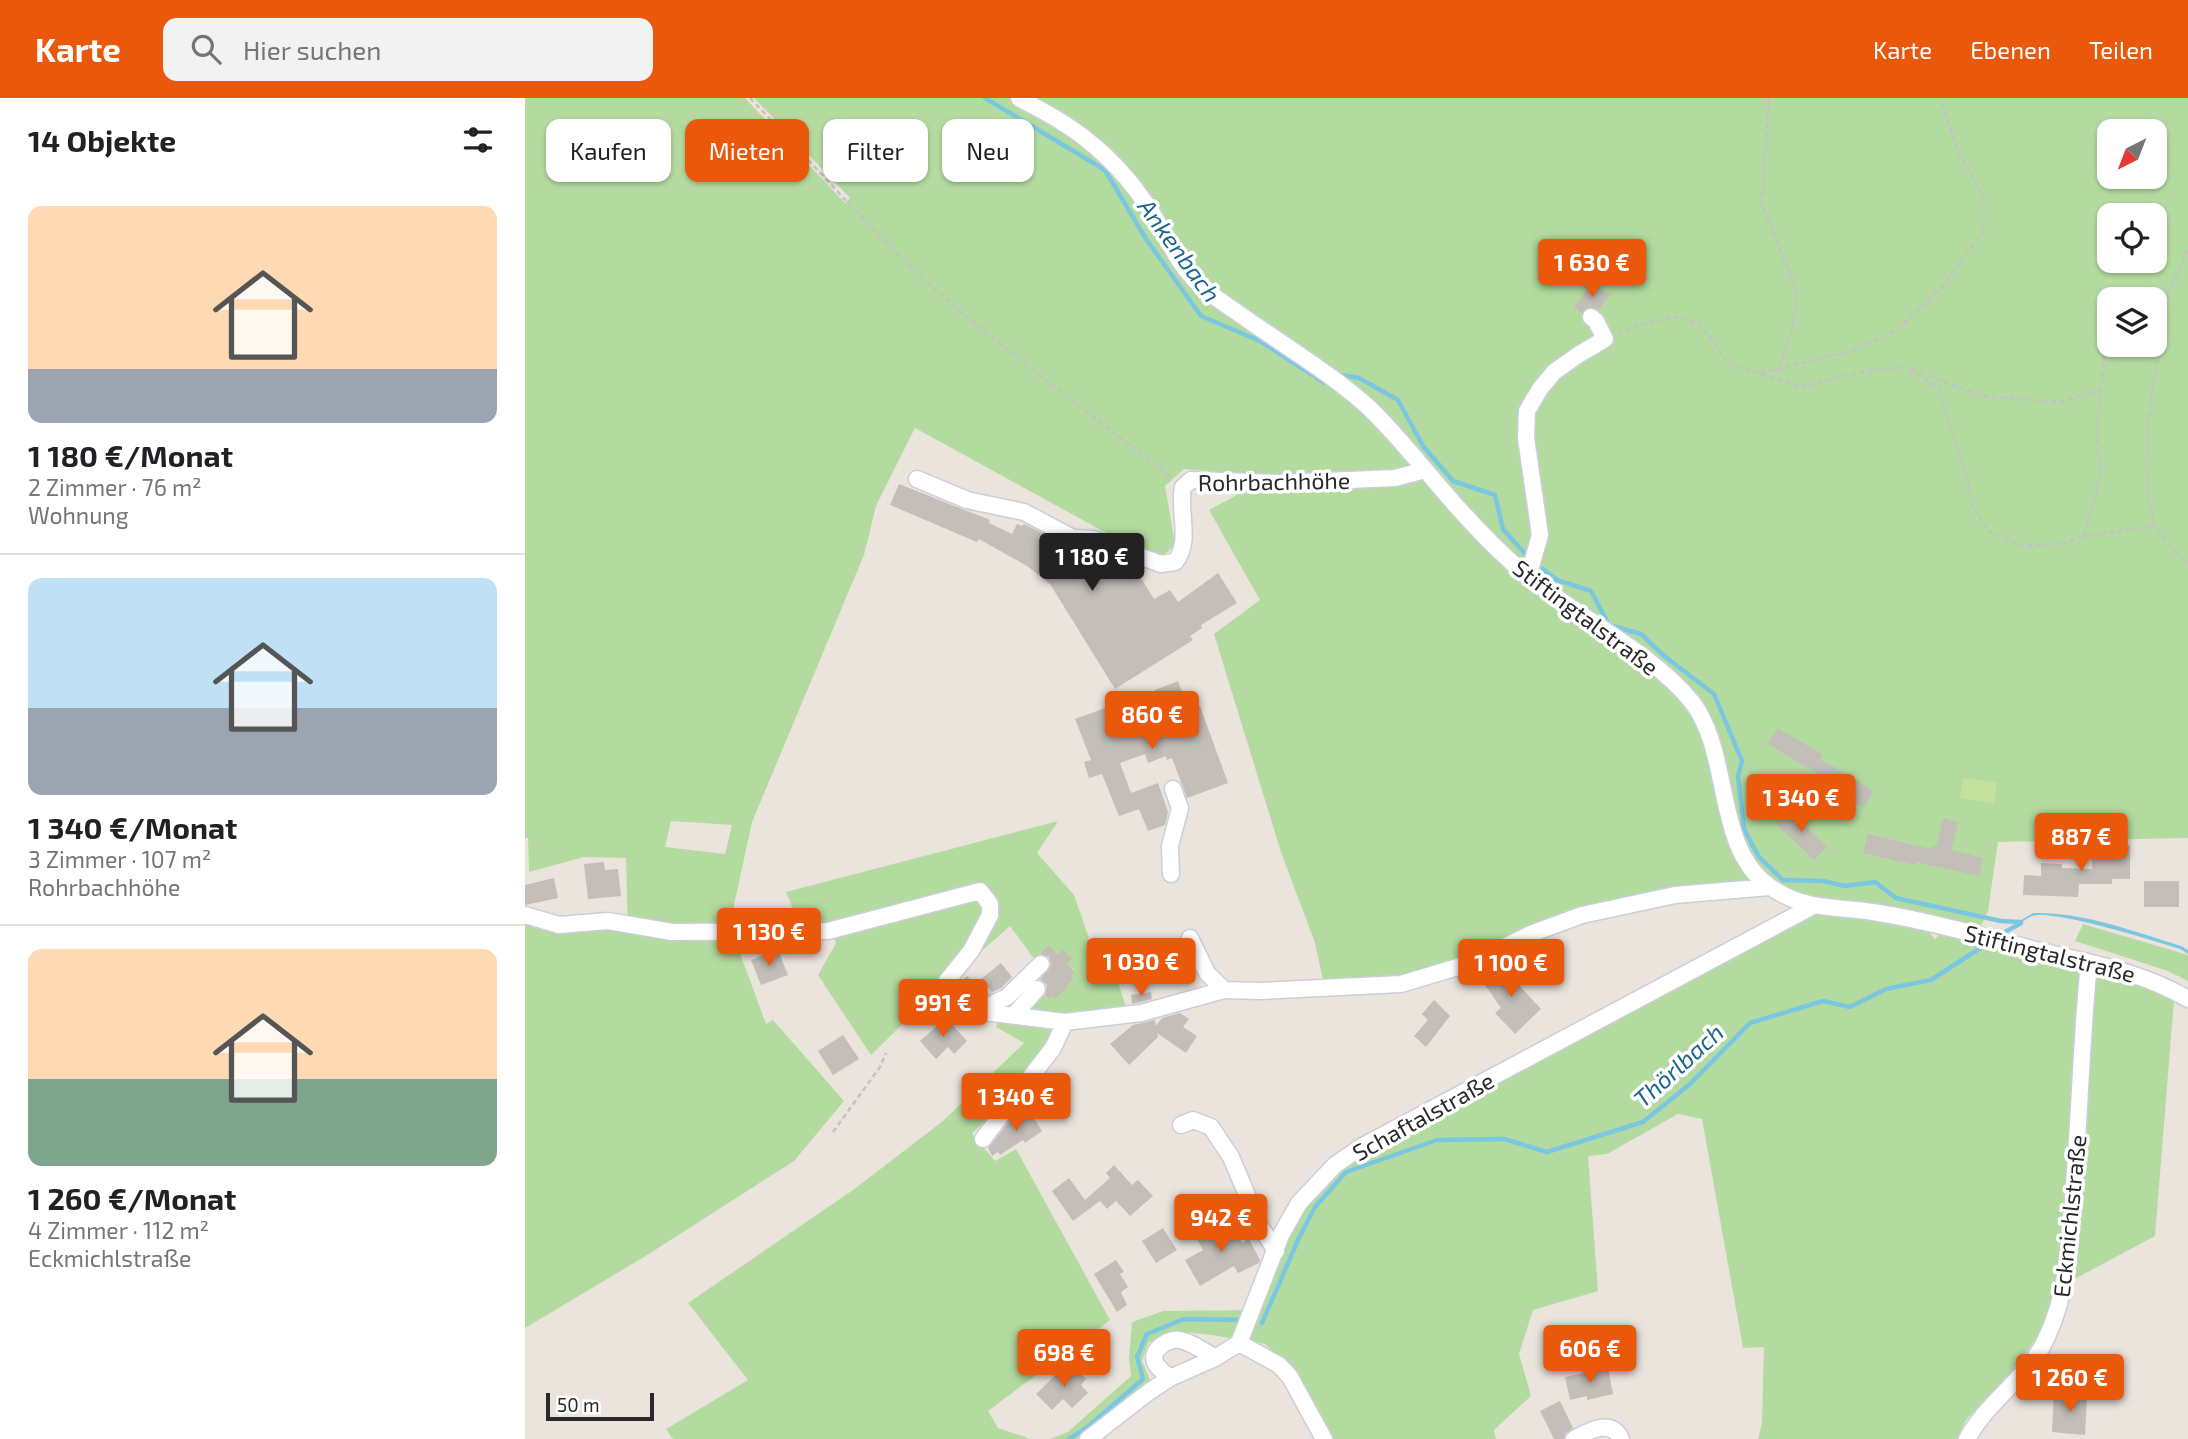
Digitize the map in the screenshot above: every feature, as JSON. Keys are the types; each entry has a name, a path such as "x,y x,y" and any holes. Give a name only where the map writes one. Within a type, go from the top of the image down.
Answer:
{"street":[{"name":"Stiftingtalstraße","path":"1019,98 1060,120 1110,159 1146,204 1172,247 1200,285 1361,401 1405,444 1475,527 1528,577 1664,674 1692,703 1710,734 1739,846 1747,862 1770,887 1797,902 1813,906 1873,912 1979,934 2138,975 2188,999"},
{"path":"1528,577 1541,535 1526,438 1527,411 1539,389 1554,372 1605,339 1591,317"},
{"name":"Rohrbachhöhe","path":"917,479 967,500 1024,512 1073,538 1093,539 1161,564 1175,562 1184,548 1180,500 1183,487 1191,480 1279,483 1395,478 1425,470"},
{"path":"1171,874 1170,846 1181,808 1173,789"},
{"path":"525,915 559,925 608,921 672,932 828,931 980,891 990,904 990,915 971,951 946,982 943,1000 959,1009 1065,1022 1141,1013 1224,989 1261,991 1401,984 1471,963 1534,933 1583,915 1675,895 1770,887"},
{"name":"Schaftalstraße","path":"1239,1343 1276,1251 1299,1203 1335,1166 1361,1147 1813,906"},
{"path":"1190,939 1207,972 1224,989"},
{"name":"Eckmichlstraße","path":"1967,1439 1986,1411 2027,1367 2045,1341 2059,1309 2071,1226 2089,963"},
{"path":"986,1012 992,1004 1007,997 1041,964"},
{"path":"1014,1015 1037,989"},
{"path":"983,1139 1053,1048 1065,1022"},
{"path":"1181,1125 1193,1120 1211,1127 1231,1157 1260,1226 1276,1251"},
{"path":"1170,1378 1155,1364 1154,1358 1158,1347 1170,1340 1177,1339 1188,1343 1215,1358"},
{"path":"1088,1439 1170,1378 1215,1358 1239,1343 1269,1359 1290,1377 1322,1435"},
{"path":"1574,1439 1595,1429 1608,1427 1618,1432 1621,1439"}],"path":[{"path":"750,98 807,156 870,228 936,290 1183,487"},
{"path":"1769,98 1762,203 1797,292 1793,325 1779,369"},
{"path":"1756,372 1852,351 1897,330 1944,285 1984,230 1984,198 1958,151 1941,98"},
{"path":"2188,250 2169,291 2146,452 2148,502 2155,526 2168,539 2180,558 2188,562"},
{"path":"1605,339 1646,323 1677,317 1698,323 1730,365 1801,387 1865,371 1905,367 1982,396 2060,402 2101,390"},
{"path":"2084,536 2102,470 2097,445 2104,357"},
{"path":"1905,367 1938,387 1969,482 1971,502 1989,532 2023,545 2064,543 2084,536 2155,526"},
{"path":"833,1132 880,1067 886,1053"}],"green space":[{"path":"525,98 745,98 765,119 685,119 685,182 809,182 809,165 845,203 850,198 835,182 928,182 928,119 823,119 823,170 809,155 809,119 774,119 754,98 2188,98 2188,838 1998,842 1988,911 1981,926 1876,905 1925,927 1935,939 1941,933 2125,979 2174,1000 2155,1236 2054,1290 2043,1329 2012,1371 1966,1420 1957,1439 1758,1439 1762,1423 1764,1347 1743,1348 1702,1119 1678,1114 1607,1154 1588,1156 1598,1291 1533,1310 1519,1354 1531,1396 1494,1430 1496,1439 1327,1439 1295,1373 1265,1344 1173,1331 1148,1343 1142,1361 1150,1380 1077,1439 1050,1439 1068,1432 1131,1376 1129,1358 1132,1322 1163,1311 1260,1310 1286,1240 1304,1207 1327,1180 1378,1147 1818,912 1786,891 1761,869 1761,896 1699,899 1584,920 1473,969 1326,994 1315,943 1281,852 1214,634 1260,600 1209,510 1270,477 1184,469 1165,486 1175,544 1163,557 1121,541 915,428 876,506 864,555 752,822 734,905 734,937 766,1024 773,1020 844,1101 794,1161 644,1257 525,1328 525,921 558,929 628,931 626,858 584,857 529,872 528,838 525,838","holes":["671,821 732,825 725,854 665,847"]},
{"path":"1963,778 1997,783 1994,803 1960,798"},
{"path":"1058,821 1037,853 1074,895 1099,967 1118,982 1126,1007 1101,1013 1062,1013 1034,1063 972,1134 995,1161 1016,1149 1110,1320 988,1411 998,1428 1031,1439 673,1439 666,1429 748,1380 688,1303 853,1190 943,1121 1024,1043 996,1027 1004,1005 1031,984 1049,1000 1053,996 1056,998 1074,978 1071,976 1075,970 1067,964 1062,949 1058,954 1048,946 1035,960 1010,926 932,995 871,1055 818,975 836,943 828,925 799,924 786,892"},
{"path":"2083,924 2188,955 2188,981 2168,971 2075,941"}],"water":[{"path":"2033,913 2070,916 2108,924 2181,946 2188,950 2188,954 2128,933 2060,917 2032,916 2019,924 2018,922"}],"building":[{"path":"1592,283 1610,295 1599,310 1588,307 1582,313 1574,307"},
{"path":"899,484 990,520 989,523 1012,534 1017,524 1024,524 1044,534 1039,544 1070,570 1079,565 1084,573 1109,557 1112,562 1125,563 1127,571 1134,567 1154,599 1170,590 1178,602 1218,573 1237,603 1201,625 1202,628 1190,636 1193,640 1115,689 1050,584 1027,566 979,539 977,542 890,505"},
{"path":"1178,681 1189,710 1200,706 1228,783 1187,798 1172,758 1167,760 1166,756 1148,763 1145,754 1120,763 1131,793 1158,783 1168,812 1165,825 1148,831 1139,809 1119,816 1102,774 1089,778 1084,762 1091,760 1075,719 1108,707 1112,718 1159,701 1155,690"},
{"path":"1778,728 1823,755 1820,759 1874,791 1864,808 1818,780 1821,776 1768,744"},
{"path":"1787,809 1827,847 1814,860 1774,822"},
{"path":"1943,818 1958,822 1951,850 1983,858 1979,876 1863,853 1868,834 1931,849 1932,846 1936,847"},
{"path":"2092,844 2130,845 2130,879 2112,879 2112,884 2079,884 2078,897 2023,895 2024,875 2041,876 2041,863 2062,864 2062,868 2092,869"},
{"path":"604,862 605,870 618,869 621,896 588,899 584,864"},
{"path":"554,878 558,898 525,905 525,885"},
{"path":"2144,881 2179,881 2179,907 2144,907"},
{"path":"1048,945 1058,954 1062,949 1072,958 1067,964 1075,971 1071,976 1074,978 1056,999 1053,996 1049,1000 1045,996 1047,985 1040,979 1051,966 1049,957 1040,954"},
{"path":"778,950 788,975 761,985 751,960"},
{"path":"1001,963 1012,977 1001,988 992,992 981,979"},
{"path":"1508,964 1518,979 1515,981 1541,1009 1515,1034 1495,1013 1501,1008 1483,982"},
{"path":"967,976 977,987 962,999 954,994 956,987"},
{"path":"1151,992 1152,999 1132,1004 1131,995"},
{"path":"1434,1000 1450,1016 1426,1047 1414,1036 1428,1020 1422,1014"},
{"path":"1180,1013 1189,1019 1183,1027 1197,1036 1186,1053 1157,1033 1158,1037 1129,1065 1110,1044 1133,1025 1155,1020 1156,1026 1162,1018"},
{"path":"946,1018 967,1041 954,1054 948,1047 936,1059 920,1041"},
{"path":"843,1035 859,1059 833,1075 818,1051"},
{"path":"1027,1108 1042,1131 1025,1143 1023,1140 1000,1155 998,1152 992,1156 988,1148 1013,1117"},
{"path":"1114,1165 1132,1185 1138,1180 1153,1196 1130,1216 1116,1201 1107,1209 1100,1201 1073,1221 1052,1191 1069,1178 1085,1200 1110,1178 1106,1173"},
{"path":"1228,1220 1242,1243 1249,1239 1259,1263 1238,1273 1234,1266 1200,1286 1185,1260 1203,1250 1197,1239"},
{"path":"1163,1228 1177,1250 1156,1263 1142,1241"},
{"path":"1116,1260 1124,1272 1120,1274 1128,1287 1121,1292 1127,1305 1117,1312 1094,1274"},
{"path":"1064,1367 1070,1373 1075,1368 1086,1379 1081,1385 1088,1393 1072,1408 1063,1399 1052,1410 1036,1394"},
{"path":"1608,1368 1613,1394 1587,1400 1587,1396 1570,1400 1565,1377"},
{"path":"2054,1394 2087,1396 2085,1435 2052,1432"},
{"path":"1560,1401 1573,1428 1566,1433 1564,1439 1554,1439 1540,1411"}],"waterway":[{"name":"Ankenbach","path":"985,98 1105,170 1146,239 1201,316 1260,341 1325,383"},
{"name":"Ankenbach","path":"1340,375 1359,378 1398,400 1423,446 1453,481 1495,495 1503,529 1528,557"},
{"name":"Ankenbach","path":"1543,569 1557,580 1591,591 1609,625 1641,634 1663,655 1714,694 1742,761 1738,776 1744,829 1759,857 1783,880 1823,881 1845,886 1875,882 1896,898 2001,921 2020,922"},
{"name":"Thörlbach","path":"1998,936 2021,923"},
{"name":"Thörlbach","path":"1262,1323 1315,1207 1346,1172 1437,1140 1504,1139 1547,1152 1643,1122 1690,1084 1750,1023 1823,1001 1850,1007 1886,989 1931,980 1988,943"},
{"name":"Thörlbach","path":"1069,1439 1089,1426 1143,1379 1137,1357 1147,1334 1184,1319 1241,1320"}]}
